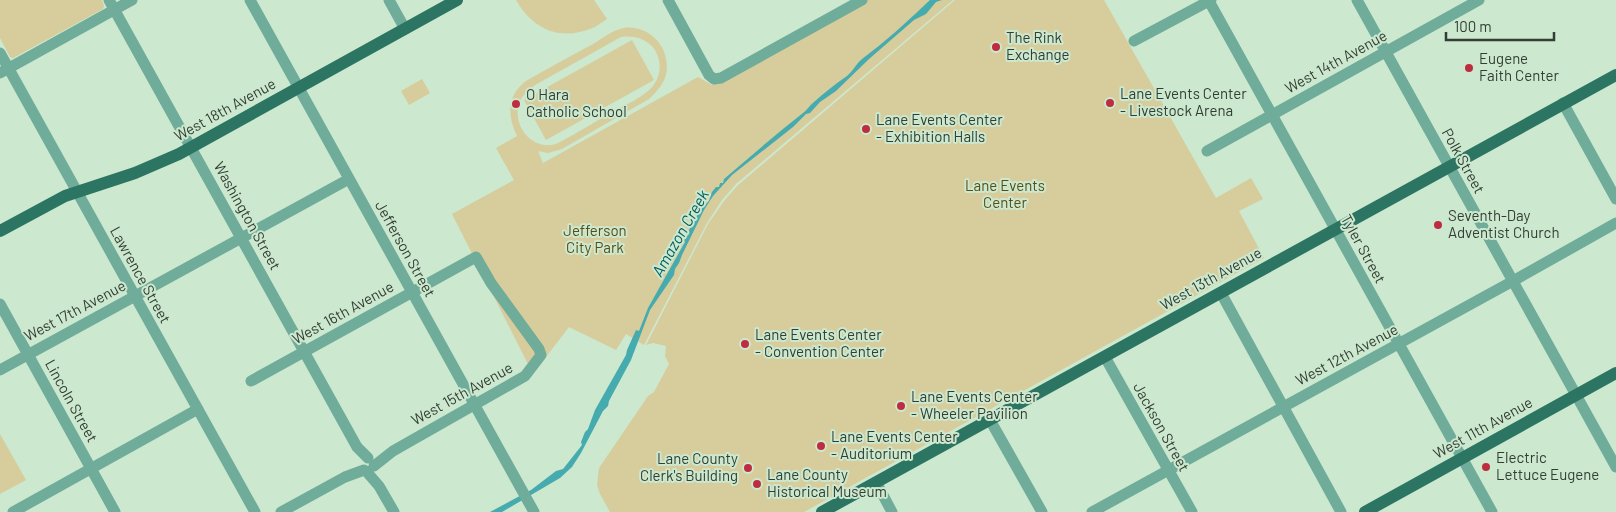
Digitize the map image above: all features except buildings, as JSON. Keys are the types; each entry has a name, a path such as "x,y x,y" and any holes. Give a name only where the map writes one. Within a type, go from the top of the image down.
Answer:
{"main road":[{"name":"West 18th Avenue","path":"0,231 54,201 152,167 192,147 457,0"},
{"name":"West 13th Avenue","path":"822,512 1616,75"},
{"name":"West 11th Avenue","path":"1365,512 1616,373"}],"street":[{"path":"4,71 112,5 132,0"},
{"name":"Jefferson Street","path":"250,0 534,512"},
{"path":"389,0 405,29"},
{"path":"668,0 709,75 714,79 721,78 862,0"},
{"path":"1134,41 1210,0"},
{"name":"Tyler Street","path":"1210,0 1492,512"},
{"name":"Polk Street","path":"1357,0 1616,467"},
{"name":"West 14th Avenue","path":"1207,150 1479,0"},
{"name":"Washington Street","path":"112,5 394,512"},
{"name":"Lawrence Street","path":"0,53 4,71 76,192 255,512"},
{"path":"1564,104 1616,199"},
{"name":"West 17th Avenue","path":"0,370 349,179"},
{"name":"West 12th Avenue","path":"1092,512 1616,223"},
{"name":"West 16th Avenue","path":"251,381 476,257"},
{"name":"West 15th Avenue","path":"281,512 525,376 541,355 539,350 491,283 476,257"},
{"path":"1221,293 1341,512"},
{"name":"Lincoln Street","path":"0,304 115,512"},
{"name":"Jackson Street","path":"1105,356 1192,512"},
{"path":"13,512 198,409"},
{"path":"990,420 1042,512"},
{"path":"876,482 892,512"}],"green space":[{"path":"0,0 102,0 104,6 103,9 13,58 10,57 0,38"},
{"path":"516,0 594,0 607,19 592,28 578,32 557,32 538,25 522,10"},
{"name":"Jefferson City Park","path":"867,0 953,0 736,184 722,200 707,223 644,345 626,334 616,350 569,327 533,374 452,214 514,180 496,148 517,136 510,114 512,99 515,93 526,81 620,29 631,28 645,31 657,40 664,52 667,65 666,76 661,86 649,99 562,149 548,153 538,151 543,163 698,77 712,85","holes":["621,37 635,37 644,41 655,50 660,64 659,73 656,82 649,90 556,144 539,144 526,135 518,120 519,103 526,93 535,85"]},
{"name":"Lane Events Center","path":"955,0 1104,0 1216,198 1251,178 1263,199 1239,211 1264,258 804,512 610,512 597,485 599,468 648,396 654,392 669,364 665,356 666,346 653,343 646,345 708,224 737,186"},
{"path":"632,40 654,80 546,140 524,100"},
{"path":"422,79 430,93 409,105 401,91"},
{"path":"0,434 26,480 0,494"}],"water":[{"path":"930,0 942,0 936,2 926,14 914,20 836,91 732,175 713,196 704,210 675,269 674,275 650,310 631,360 608,406 603,411 572,467 560,478 502,512 490,512 531,490 556,471 563,469 582,445 581,442 595,410 626,355 636,330 639,331 648,308 685,242 684,240 689,234 688,232 716,187 719,187 724,179 847,76 862,59 897,31"}],"place":[{"name":"The Rink Exchange","path":"996,47"},
{"name":"Eugene Faith Center","path":"1469,68"},
{"name":"Lane Events Center - Livestock Arena","path":"1110,103"},
{"name":"O Hara Catholic School","path":"516,104"},
{"name":"Lane Events Center - Exhibition Halls","path":"866,129"},
{"name":"Seventh-Day Adventist Church","path":"1438,225"},
{"name":"Lane Events Center - Convention Center","path":"745,344"},
{"name":"Lane Events Center - Wheeler Pavilion","path":"901,406"},
{"name":"Lane Events Center - Auditorium","path":"821,446"},
{"name":"Electric Lettuce Eugene","path":"1486,467"},
{"name":"Lane County Clerk's Building","path":"748,468"},
{"name":"Lane County Historical Museum","path":"757,484"}],"water label":[{"name":"Amazon Creek","path":"680,233"}]}
